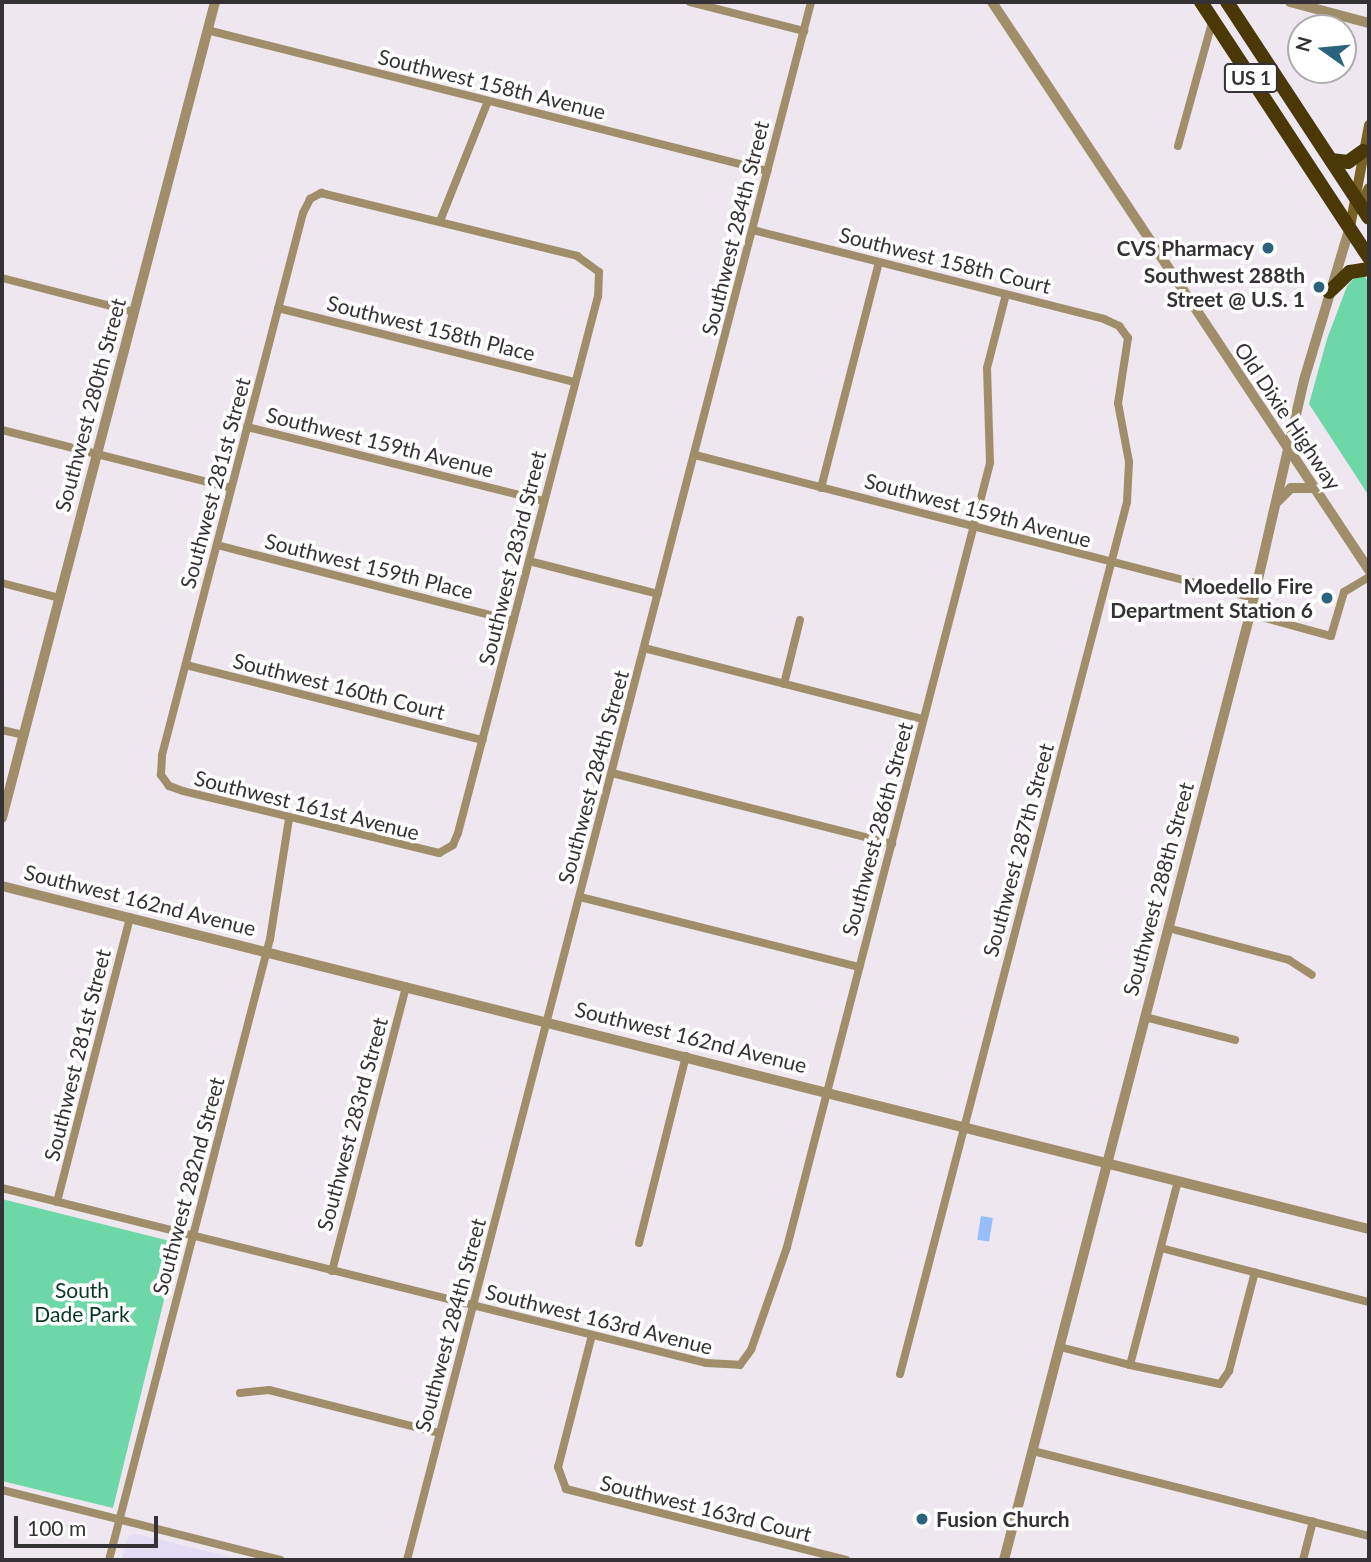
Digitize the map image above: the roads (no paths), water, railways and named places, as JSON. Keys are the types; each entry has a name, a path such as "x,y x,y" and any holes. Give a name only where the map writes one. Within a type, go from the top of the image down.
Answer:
{"highway":[{"name":"US 1","path":"1202,2 1369,258"},
{"name":"US 1","path":"1227,2 1361,205"},
{"path":"1331,160 1348,162 1363,151"},
{"path":"1329,292 1350,272 1369,269"}],"main road":[{"name":"Southwest 288th Street","path":"1361,205 1363,151 1369,125"},
{"name":"Southwest 288th Street","path":"1350,227 1369,188"}],"street":[{"name":"Southwest 280th Street","path":"2,818 215,2"},
{"path":"690,2 804,31"},
{"name":"Southwest 284th Street","path":"407,1560 811,2"},
{"name":"Old Dixie Highway","path":"992,2 1369,570"},
{"path":"1290,2 1369,23"},
{"path":"1178,146 1213,19"},
{"name":"Southwest 158th Avenue","path":"207,30 768,171"},
{"path":"440,221 488,101"},
{"name":"Southwest 281st Street","path":"164,781 162,755 305,208 313,196 334,194 440,221"},
{"name":"Southwest 283rd Street","path":"440,221 578,256 596,267 598,296 458,834 444,852"},
{"name":"Southwest 288th Street","path":"1004,1560 1250,614 1287,447 1329,292 1350,227"},
{"name":"Southwest 158th Court","path":"753,230 1104,319 1126,333"},
{"path":"821,488 879,262"},
{"path":"2,278 134,312"},
{"name":"Southwest 286th Street","path":"740,1365 751,1350 783,1262 973,526 992,449 987,368 1006,294"},
{"name":"Southwest 158th Place","path":"278,308 575,382"},
{"name":"Southwest 287th Street","path":"900,1374 1129,490 1129,462 1118,402 1128,344 1126,333"},
{"name":"Southwest 159th Avenue","path":"247,427 544,501"},
{"path":"2,430 231,488"},
{"name":"Southwest 159th Avenue","path":"695,455 1254,598"},
{"path":"1273,507 1292,488 1313,488"},
{"name":"Southwest 159th Place","path":"217,545 513,621"},
{"path":"529,561 658,594"},
{"path":"1250,614 1331,636 1344,592 1369,577"},
{"path":"2,583 60,598"},
{"path":"784,684 800,620"},
{"path":"644,648 923,719"},
{"name":"Southwest 160th Court","path":"186,665 483,740"},
{"path":"2,730 23,736"},
{"path":"612,773 892,844"},
{"name":"Southwest 161st Avenue","path":"164,781 183,791 289,819 425,853 444,852"},
{"name":"Southwest 282nd Street","path":"109,1560 267,951 289,819"},
{"name":"Southwest 162nd Avenue","path":"2,886 965,1125 1369,1229"},
{"path":"580,897 859,967"},
{"name":"Southwest 281st Street","path":"57,1202 131,917"},
{"path":"1168,928 1289,960 1312,975"},
{"name":"Southwest 283rd Street","path":"332,1271 406,986"},
{"path":"1145,1017 1235,1040"},
{"path":"639,1243 687,1056"},
{"path":"1130,1365 1178,1181"},
{"name":"Southwest 163rd Avenue","path":"2,1188 719,1366 740,1365"},
{"path":"1161,1248 1369,1302"},
{"path":"1060,1347 1220,1384 1229,1371 1255,1272"},
{"name":"Southwest 163rd Court","path":"592,1335 558,1467 561,1484 578,1494 846,1560"},
{"path":"240,1393 269,1390 439,1433"},
{"path":"1033,1451 1369,1536"},
{"path":"2,1490 280,1560"},
{"path":"1303,1560 1313,1521"}],"water":[{"path":"981,1216 993,1218 989,1242 977,1240"}],"place":[{"name":"CVS Pharmacy","path":"1268,248"},
{"name":"Southwest 288th Street @ U.S. 1","path":"1319,287"},
{"name":"Moedello Fire Department Station 6","path":"1327,598"},
{"name":"Fusion Church","path":"922,1519"}],"park label":[{"name":"South Dade Park","path":"82,1302"}]}
